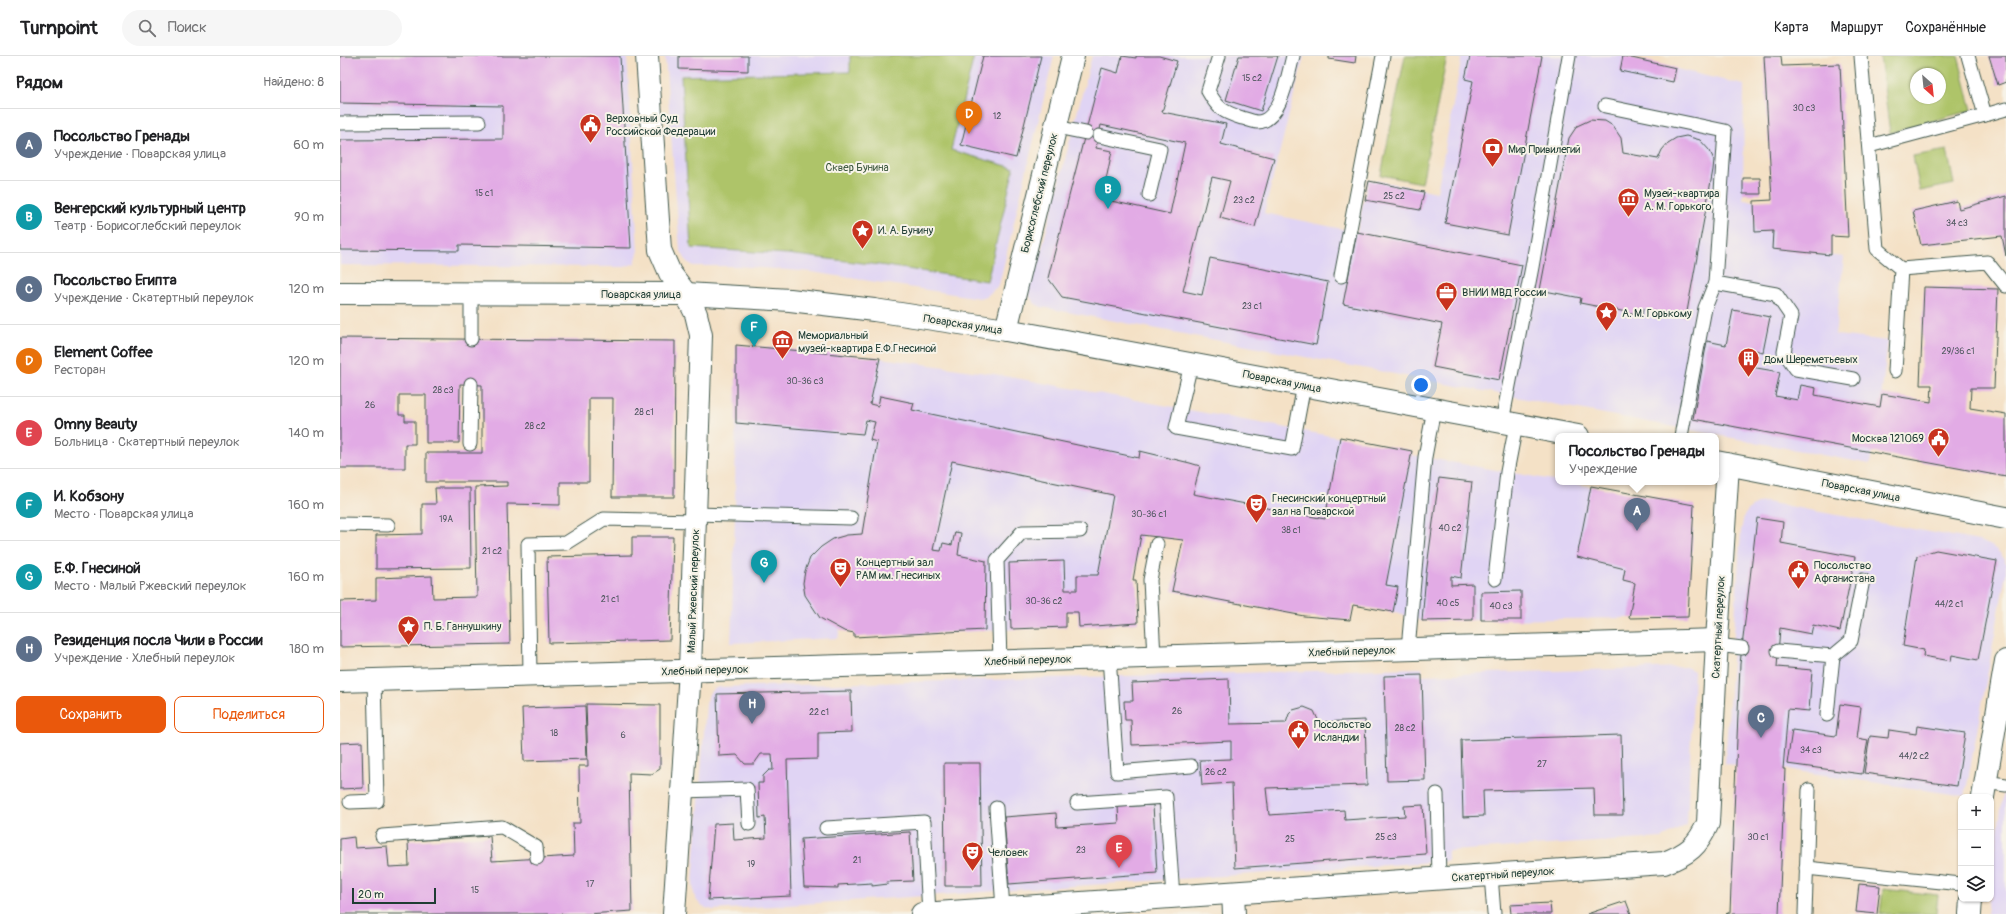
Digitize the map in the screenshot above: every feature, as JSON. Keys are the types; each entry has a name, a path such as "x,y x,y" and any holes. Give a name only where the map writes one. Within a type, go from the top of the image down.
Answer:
{"street":[{"name":"Малый Ржевский переулок","path":"647,56 660,250 670,273 686,294 696,314 701,336 690,670 674,914"},
{"name":"Борисоглебский переулок","path":"1006,330 1073,56"},
{"name":"Поварская улица","path":"340,293 686,294 821,303 1006,330 1562,433"},
{"name":"Поварская улица","path":"1722,464 2006,518"},
{"name":"Скатертный переулок","path":"922,914 977,912 1664,863 1680,857 1693,848 1702,836 1708,822 1717,643 1722,464"},
{"name":"Хлебный переулок","path":"340,681 1154,656 1717,643"},
{"path":"1991,788 2006,661"},
{"path":"1233,893 1234,914"},
{"path":"1970,914 1971,902"}],"lane":[{"path":"1219,56 1208,91 1216,105 1226,113 1257,122 1271,117 1279,105 1293,56"},
{"path":"1341,276 1383,56"},
{"path":"1495,579 1507,472 1509,423 1532,267 1569,56"},
{"path":"1861,56 1877,249 1901,269 1988,262 2006,286"},
{"path":"1968,56 1985,115"},
{"path":"1605,106 1725,131 1715,283 1705,308 1682,433"},
{"path":"1869,146 2006,109"},
{"path":"340,122 480,122"},
{"path":"1056,127 1086,134"},
{"path":"1099,136 1160,149 1149,195"},
{"path":"1895,371 1901,269"},
{"path":"1715,283 1776,294 1791,316 1784,352 1796,369 1853,379"},
{"path":"471,293 471,339"},
{"path":"1191,364 1176,428 1292,450 1304,385"},
{"path":"470,444 471,384"},
{"path":"1408,649 1425,457 1434,409"},
{"path":"530,675 528,544 566,543 604,520 695,517 851,518"},
{"path":"340,524 388,525"},
{"path":"1000,661 996,560 1022,532 1080,531"},
{"path":"1154,656 1150,580 1157,544"},
{"path":"1827,715 1833,656 1851,641 1864,580"},
{"path":"1717,643 1742,648"},
{"path":"1778,651 1833,656"},
{"path":"1109,658 1117,772 1191,766"},
{"path":"350,802 377,801 374,680"},
{"path":"682,791 748,789 748,824"},
{"path":"1805,914 1809,790"},
{"path":"1437,794 1439,878"},
{"path":"1077,803 1166,797 1173,897"},
{"path":"996,808 1003,909"},
{"path":"826,828 924,822 929,914"},
{"path":"382,836 502,826 536,847 537,858"},
{"path":"1806,868 1958,884"},
{"path":"1491,875 1494,914"}],"shaded area":[{"path":"340,56 627,56 638,253 635,263 625,267 340,265"},
{"name":"Сквер Бунина","path":"665,56 1054,56 999,285 987,296 979,298 812,272 738,266 694,266 687,262 680,249"},
{"path":"1092,56 1304,56 1264,213 1357,232 1368,179 1437,192 1462,56 1622,56 1744,85 1743,200 1754,201 1755,232 1773,231 1772,249 1844,257 1835,335 1888,341 1880,407 1870,464 1719,435 1719,433 1706,433 1041,307 1034,303 1025,289 1026,273 1037,267"},
{"path":"736,345 880,358 994,374 1412,451 1411,455 1555,480 1555,485 1581,485 1694,505 1688,617 1422,621 1393,612 1353,605 1350,620 1304,616 1172,591 1183,540 1142,535 1133,580 1136,580 1138,623 1079,627 1078,612 1066,612 1066,627 854,637 854,633 840,629 838,638 731,643 735,515"},
{"path":"1766,502 1979,541 1992,546 2001,554 2006,563 2006,574 1965,794 1958,795 1785,769 1725,764 1741,531 1744,516 1749,509 1758,503"},
{"path":"1686,667 1694,671 1687,825 1662,838 1448,851 1448,861 713,910 703,907 697,901 694,894 693,884 706,705 709,694 713,689 720,687 1422,668 1422,675"},
{"path":"2006,775 2006,914 1987,914 1989,902 1994,902 1994,856"}],"green space":[{"name":"Сквер Бунина","path":"850,56 974,56 951,150 1014,168 987,281 880,265 787,254 691,248 681,76 850,72"},
{"path":"1405,56 1447,56 1422,183 1381,175"},
{"path":"1880,56 1958,56 1972,110 1890,133"},
{"path":"1947,150 1954,184 1920,191 1913,156"},
{"path":"1883,889 1938,895 1936,914 1880,914"}],"building":[{"path":"340,56 620,56 631,248 459,245 459,251 340,250 340,140 503,139 503,106 340,103"},
{"path":"679,56 748,56 748,71 679,69"},
{"path":"983,56 1041,56 1016,158 961,145"},
{"path":"1122,56 1136,58 1136,56 1159,56 1177,61 1162,112 1226,124 1221,144 1274,158 1255,227 1220,218 1230,181 1212,177 1183,291 1202,295 1210,258 1328,282 1316,345 1062,297 1048,278 1102,68 1118,73","holes":["1101,125 1185,143 1170,214 1102,199 1112,151 1096,148"]},
{"path":"1239,56 1278,56 1261,111 1226,100"},
{"path":"1329,56 1356,56 1355,63 1329,59"},
{"path":"1470,56 1542,56 1508,235 1445,223 1473,81 1465,79"},
{"path":"1623,56 1676,68 1673,82 1620,71"},
{"path":"1764,56 1781,56 1782,66 1840,64 1848,237 1831,236 1831,255 1772,249 1773,231 1755,232 1754,201 1772,200"},
{"path":"1989,56 2006,56 2006,82 1998,85"},
{"name":"Музей-квартира А. М. Горького","path":"1590,120 1605,121 1613,126 1621,138 1623,153 1658,159 1662,150 1668,143 1676,138 1686,136 1700,140 1710,151 1714,160 1713,170 1686,317 1643,309 1642,315 1580,303 1581,298 1540,290 1569,138 1577,126"},
{"path":"1743,178 1760,178 1761,194 1743,194"},
{"path":"1369,181 1424,192 1420,210 1365,200"},
{"path":"2006,196 2006,256 2002,236 1921,245 1913,211 1957,201 1959,209"},
{"name":"ВНИИ МВД России","path":"1357,232 1522,265 1499,380 1433,367 1442,324 1343,304"},
{"path":"1924,287 1998,289 1994,388 1971,388 1970,408 2006,414 2006,477 1693,419 1707,341 1726,345 1733,310 1770,317 1763,352 1754,350 1751,367 1780,372 1775,396 1798,400 1801,385 1816,388 1815,395 1880,407 1882,394 1931,402 1932,385 1920,385"},
{"path":"340,338 675,341 674,497 612,497 613,398 589,398 589,482 560,482 560,505 507,504 510,644 340,647 340,601 376,600 376,578 432,576 433,598 477,597 475,487 507,486 507,482 426,482 426,453 482,453 482,385 460,384 459,443 426,443 426,395 399,395 399,415 405,415 405,421 415,421 415,444 405,444 405,468 340,468"},
{"path":"736,345 880,358 870,404 878,406 880,396 914,403 912,410 1139,458 1140,451 1190,463 1200,466 1193,494 1325,519 1340,437 1412,451 1386,585 1398,587 1393,612 1353,605 1350,620 1304,616 1172,591 1183,540 1141,535 1133,580 1136,580 1138,623 1079,627 1078,612 1066,612 1066,627 1011,629 1009,563 1064,561 1065,590 1077,590 1077,575 1098,575 1113,495 952,461 933,550 941,551 943,543 952,545 955,532 961,533 958,555 986,561 985,630 854,637 854,633 844,631 820,618 805,595 803,583 805,571 810,558 821,547 833,539 847,535 862,534 877,442 870,440 875,422 866,420 863,434 736,423"},
{"path":"1439,478 1472,482 1461,578 1451,576 1451,585 1473,584 1473,620 1422,621 1426,574"},
{"path":"1591,486 1694,505 1688,617 1629,618 1635,583 1623,580 1625,569 1577,557"},
{"path":"435,488 470,488 471,568 376,569 376,535 422,534 422,504 436,504"},
{"path":"1757,518 1783,522 1781,543 1855,557 1840,631 1813,625 1811,634 1780,628 1777,667 1812,670 1809,711 1788,709 1783,769 1785,769 1779,914 1726,914 1730,912 1740,664"},
{"path":"632,537 673,537 670,640 549,643 547,557 632,555"},
{"path":"1936,550 1997,561 1978,660 1952,655 1951,661 1923,656 1924,650 1903,646 1917,556"},
{"path":"1521,591 1521,620 1481,620 1481,592"},
{"path":"1422,675 1425,780 1387,781 1384,676"},
{"path":"1229,679 1230,724 1286,723 1289,714 1293,710 1304,707 1314,711 1319,722 1365,720 1367,785 1266,788 1269,815 1344,810 1345,820 1405,816 1404,806 1423,805 1426,854 1235,868 1232,783 1202,785 1200,760 1231,759 1231,741 1132,745 1131,720 1125,720 1124,701 1133,701 1132,683"},
{"path":"851,691 852,732 818,733 818,759 787,760 791,896 708,900 714,824 733,823 734,840 766,838 765,817 759,818 758,783 763,783 763,776 769,770 773,770 772,754 761,754 754,764 745,764 737,755 719,756 717,694"},
{"path":"586,704 660,705 660,769 652,774 629,773 632,911 588,914 340,914 340,839 354,837 355,848 387,846 389,867 409,866 408,841 490,836 492,861 574,856 573,823 580,823 579,766 588,766"},
{"path":"1840,704 1861,707 1857,738 1868,740 1862,774 1787,764 1792,730 1836,736"},
{"path":"585,706 587,759 524,761 522,708"},
{"path":"1917,726 1965,733 1957,786 1864,773 1870,736 1888,738 1889,730 1916,734"},
{"path":"1621,735 1623,815 1595,815 1594,788 1483,791 1484,816 1463,817 1461,740"},
{"path":"362,742 363,788 340,789 340,743"},
{"path":"944,763 980,763 982,886 945,886"},
{"path":"1153,805 1157,873 1009,884 1004,817 1056,813 1057,827 1119,823 1118,807"},
{"path":"910,832 913,881 887,882 888,884 872,886 872,883 838,885 838,888 804,887 801,839"},
{"path":"1859,884 1880,886 1877,914 1856,912"},
{"path":"1626,901 1631,914 1587,914"},
{"path":"1550,903 1551,914 1511,914 1510,905"}],"place":[{"name":"Element Coffee","path":"969,134"},
{"name":"Верховный Суд Российской Федерации","path":"591,144"},
{"name":"Мир Привилегий","path":"1493,168"},
{"name":"Венгерский культурный центр","path":"1108,209"},
{"name":"Музей-квартира А. М. Горького","path":"1629,218"},
{"name":"И. А. Бунину","path":"863,250"},
{"name":"ВНИИ МВД России","path":"1447,312"},
{"name":"А. М. Горькому","path":"1606,332"},
{"name":"И. Кобзону","path":"754,347"},
{"name":"Мемориальный музей-квартира Е.Ф.Гнесиной","path":"782,360"},
{"name":"Дом Шереметьевых","path":"1749,378"},
{"name":"Москва 121069","path":"1939,458"},
{"name":"Гнесинский концертный зал на Поварской","path":"1257,524"},
{"name":"Посольство Гренады","path":"1637,531"},
{"name":"Е.Ф. Гнесиной","path":"764,583"},
{"name":"Концертный зал РАМ им. Гнесиных","path":"841,588"},
{"name":"Посольство Афганистана","path":"1798,590"},
{"name":"П. Б. Ганнушкину","path":"409,646"},
{"name":"Резиденция посла Чили в России","path":"752,724"},
{"name":"Посольство Египта","path":"1761,738"},
{"name":"Посольство Исландии","path":"1298,750"},
{"name":"Omny Beauty","path":"1119,868"},
{"name":"Человек","path":"973,872"}]}
